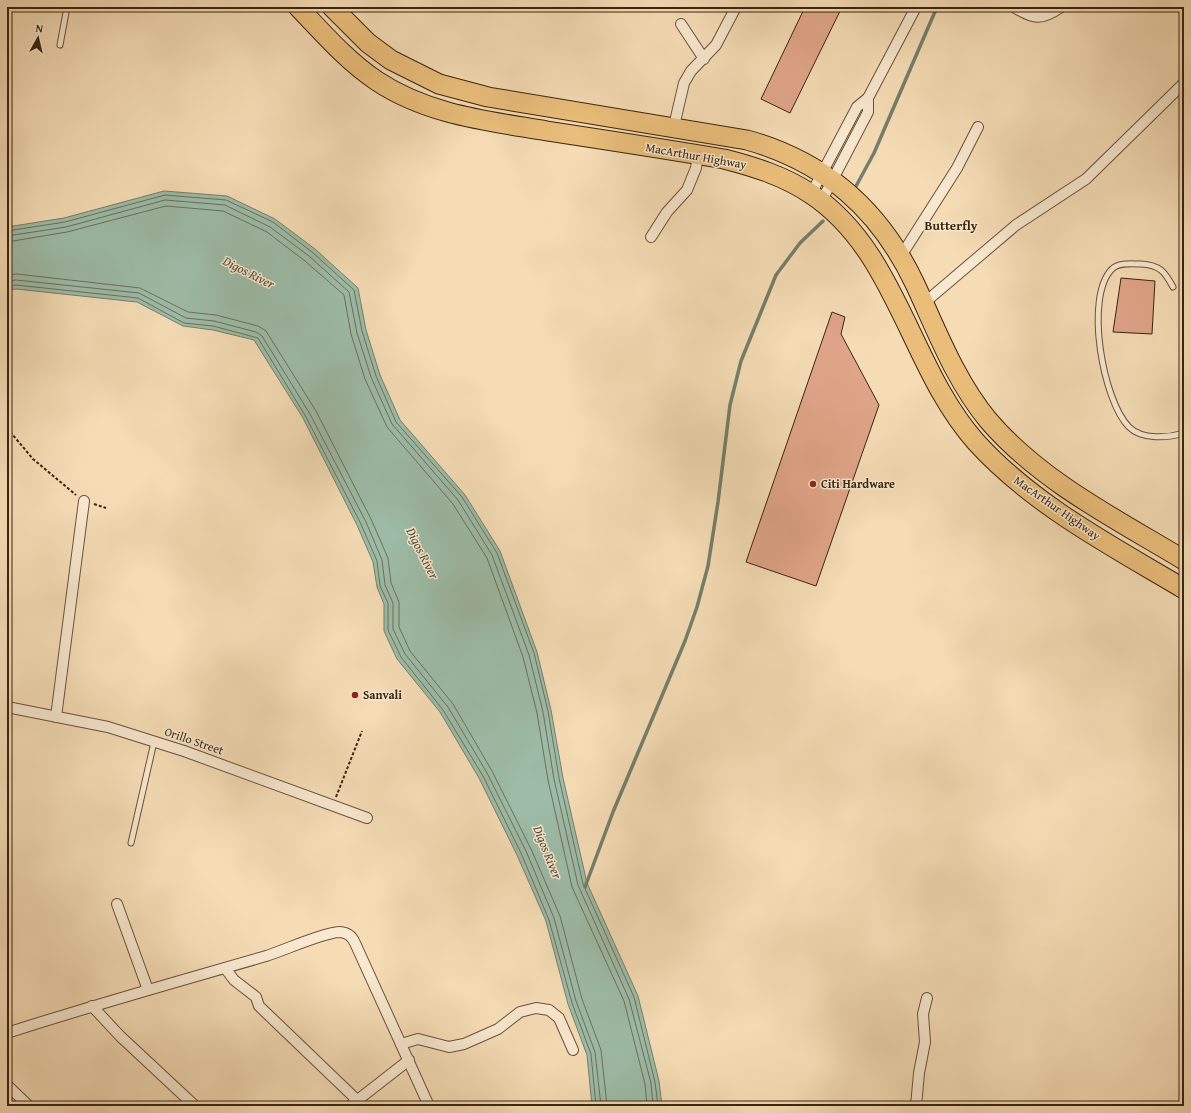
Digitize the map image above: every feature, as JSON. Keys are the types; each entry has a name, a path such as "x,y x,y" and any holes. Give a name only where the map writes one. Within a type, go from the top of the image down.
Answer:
{"highway":[{"name":"MacArthur Highway","path":"298,7 349,59 378,81 403,96 424,105 450,114 698,154 755,167 779,176 816,198 843,222 876,266 939,390 955,416 977,442 1017,480 1047,503 1184,589"},
{"name":"MacArthur Highway","path":"332,7 368,43 391,60 438,84 488,97 674,126 760,143 802,161 827,176 865,209 901,256 964,386 988,420 1006,439 1035,465 1069,490 1184,560"}],"street":[{"path":"674,126 684,83 691,72 716,45 736,7"},
{"path":"816,198 827,176 868,112 868,98 916,7"},
{"path":"1014,7 1024,14 1039,18 1048,16 1061,7"},
{"path":"681,24 704,59"},
{"path":"923,304 1016,225 1086,179 1184,83"},
{"path":"901,256 957,168 978,127"},
{"path":"651,237 667,212 687,190 696,168 698,154"},
{"path":"56,716 84,501"},
{"name":"Orillo Street","path":"7,707 108,727 270,782 367,818"},
{"path":"117,904 148,990"},
{"path":"7,1033 92,1006 282,951 338,932 350,935 355,943 429,1106"},
{"path":"225,968 234,980 256,997 259,1006 353,1103 409,1060"},
{"path":"916,1106 918,1073 925,1042 923,1014 927,998"},
{"path":"92,1006 120,1036 195,1106"},
{"path":"401,1044 418,1039 449,1047 464,1044 498,1028 520,1012 536,1008 549,1010 559,1018 573,1050"},
{"path":"7,1086 29,1106"}],"lane":[{"path":"60,45 67,7"},
{"path":"1173,287 1166,273 1157,267 1126,264 1113,268 1107,276 1101,292 1098,310 1099,342 1105,379 1122,419 1130,428 1145,435 1156,437 1176,436 1184,433"},
{"path":"131,843 154,742"}],"path":[{"path":"7,428 33,459 50,475 84,501 106,508"},
{"path":"332,806 362,731"}],"water":[{"name":"Digos River","path":"164,191 227,196 275,219 315,249 358,288 366,330 380,375 400,420 465,495 500,551 537,652 551,710 563,778 587,883 638,996 659,1081 662,1106 592,1106 587,1055 568,1004 546,921 517,855 479,778 440,712 397,659 384,631 384,604 377,587 373,562 357,525 303,418 254,340 213,330 183,326 137,302 16,289 7,290 7,227 64,218"}],"building":[{"path":"805,7 842,7 790,113 761,99"},
{"path":"1121,278 1155,281 1152,334 1113,332"},
{"name":"Citi Hardware","path":"832,312 845,317 841,334 879,405 816,586 746,562"}],"waterway":[{"path":"855,188 874,153 937,7"},
{"path":"585,887 613,812 685,641 697,607 708,566 718,502 730,405 741,361 776,275 800,243 823,221"}],"place":[{"name":"Citi Hardware","path":"813,484"},
{"name":"Sanvali","path":"355,695"}],"district":[{"name":"Butterfly","path":"951,225"}]}
